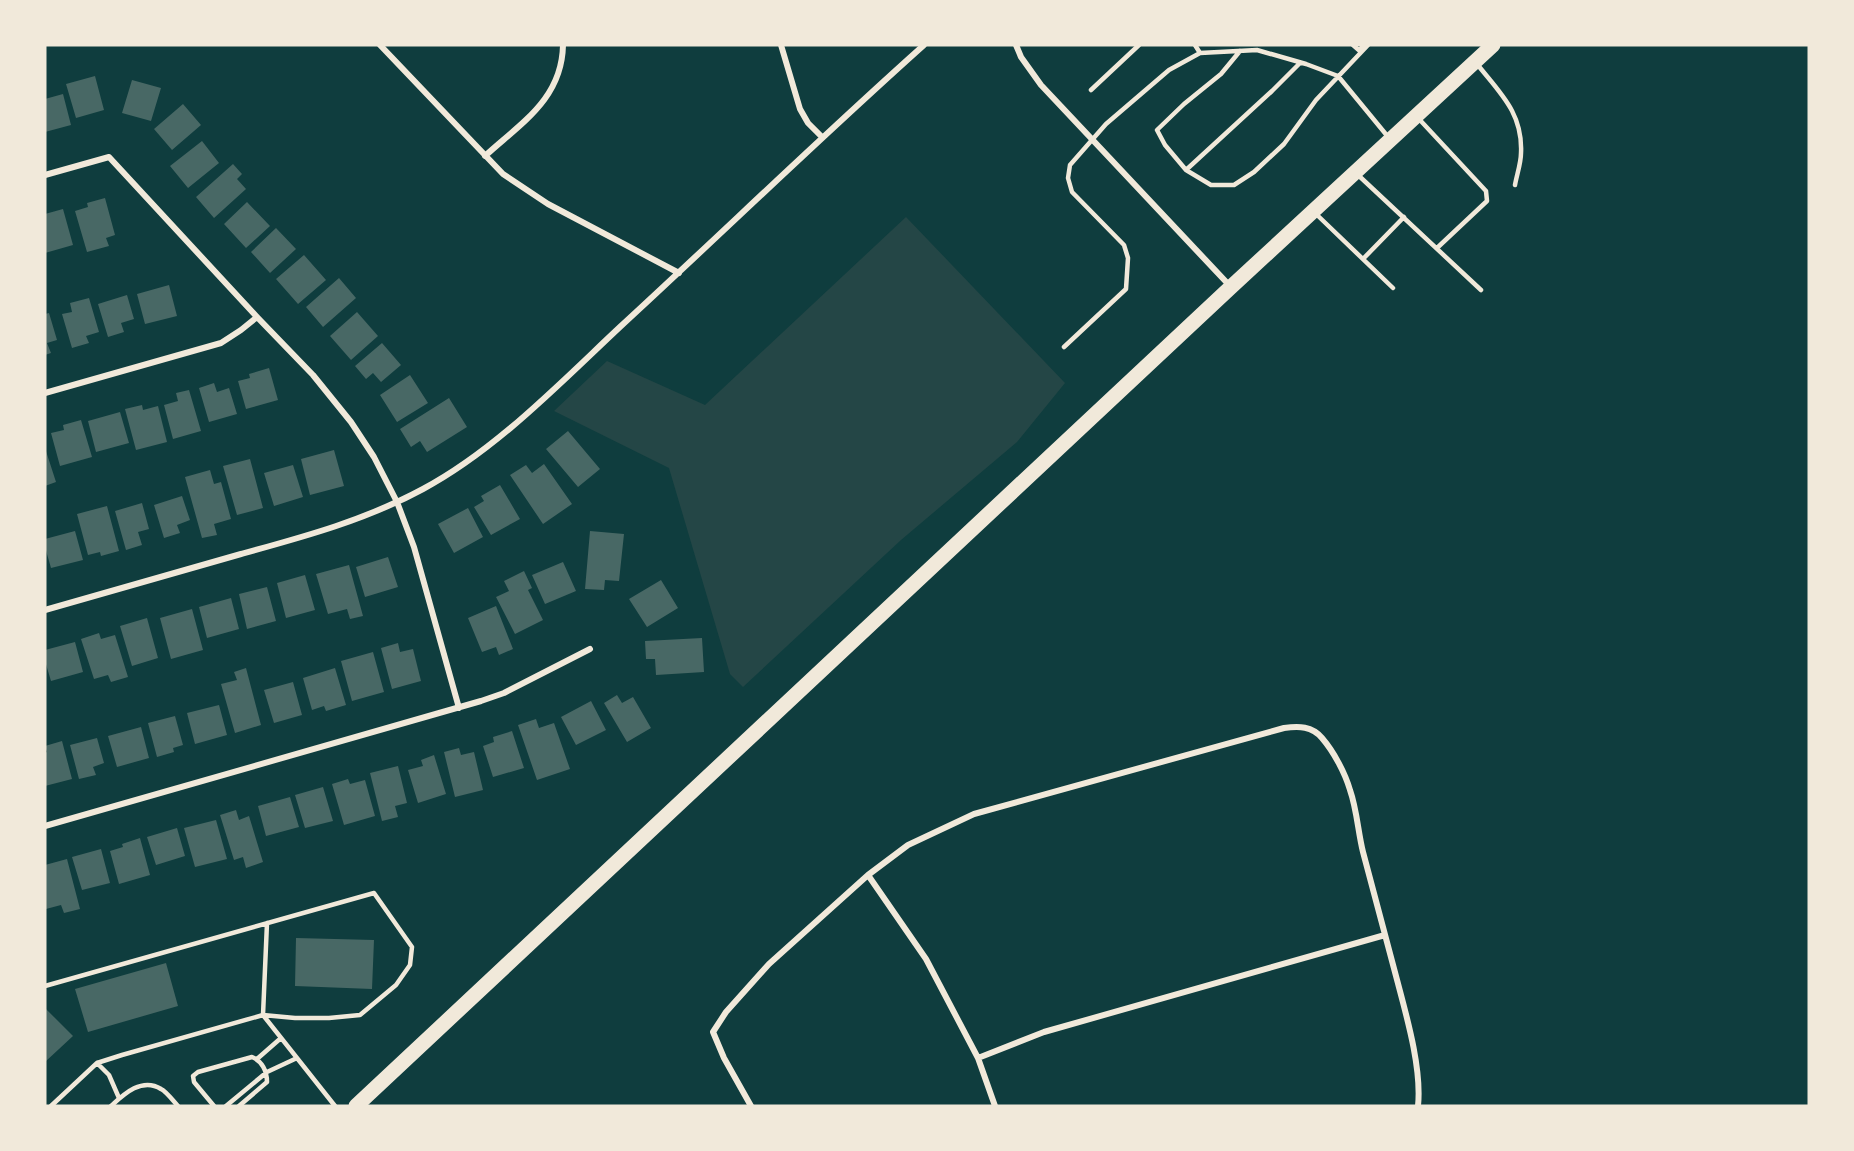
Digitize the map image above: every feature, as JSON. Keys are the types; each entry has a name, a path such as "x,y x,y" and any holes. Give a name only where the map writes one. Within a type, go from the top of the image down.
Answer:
{"main road":[{"path":"356,1106 1231,287 1493,45"}],"street":[{"path":"380,45 503,174 533,195 679,273"},
{"path":"485,156 545,101 560,71 563,45"},
{"path":"781,45 800,110 808,123 822,137"},
{"path":"45,610 317,532 397,502 426,488 484,448 524,416 822,137 924,45"},
{"path":"1016,45 1021,57 1041,85 1231,287"},
{"path":"45,175 109,157 337,403 374,457 397,502 414,547 459,708"},
{"path":"45,393 221,342 257,317"},
{"path":"45,826 459,708 504,693 590,649"},
{"path":"751,1106 724,1058 713,1032 726,1012 769,964 868,875 908,845 974,814 1284,728 1299,726 1311,729 1321,737 1332,753 1350,790 1358,833 1404,1009 1414,1057 1419,1095 1418,1106"},
{"path":"868,875 926,959 978,1058 995,1106"},
{"path":"978,1058 1044,1032 1385,935"}],"lane":[{"path":"1092,90 1139,45"},
{"path":"1195,45 1200,53"},
{"path":"1353,45 1361,52"},
{"path":"1361,52 1362,45"},
{"path":"1240,51 1221,74 1157,130 1165,145 1185,170 1211,185 1234,185 1254,172 1284,144 1316,100 1368,45"},
{"path":"1064,347 1126,289 1128,258 1124,245 1072,192 1068,178 1070,165 1092,139 1132,100 1169,70 1200,53 1257,50 1300,63 1338,76 1390,140"},
{"path":"1475,62 1508,102 1519,122 1521,153 1515,184"},
{"path":"1185,170 1300,63"},
{"path":"1417,116 1486,191 1487,201 1437,248"},
{"path":"1355,172 1481,290"},
{"path":"1313,211 1393,288"},
{"path":"1363,259 1404,218"},
{"path":"45,986 374,893 412,947 410,965 396,985 360,1015 329,1018 263,1015 98,1063 51,1106"},
{"path":"267,923 263,1015 335,1106"},
{"path":"257,1059 281,1038"},
{"path":"214,1106 194,1082 193,1076 198,1072 252,1057 257,1059 267,1072 267,1082 239,1106"},
{"path":"226,1106 267,1072 297,1058"},
{"path":"98,1063 109,1075 119,1098"},
{"path":"111,1106 128,1090 144,1084 160,1088 178,1106"}],"shaded area":[{"path":"906,217 1065,383 1017,442 901,540 743,687 730,674 669,468 554,411 607,361 705,405"}],"building":[{"path":"95,76 104,110 76,118 66,84"},
{"path":"132,80 161,88 151,121 122,113"},
{"path":"63,94 71,125 45,132 45,99"},
{"path":"183,104 201,125 172,150 154,129"},
{"path":"202,141 219,163 188,188 170,166"},
{"path":"233,164 242,174 237,179 246,189 214,218 196,197"},
{"path":"105,198 115,235 106,238 109,246 87,252 75,211 88,207 87,203"},
{"path":"247,202 270,226 246,248 224,224"},
{"path":"63,209 73,245 45,253 45,214"},
{"path":"276,228 296,249 270,273 251,252"},
{"path":"304,255 326,280 298,304 276,279"},
{"path":"339,278 356,298 323,327 306,307"},
{"path":"169,285 177,316 145,324 137,294"},
{"path":"127,295 134,319 121,323 124,332 108,337 98,304"},
{"path":"89,298 99,332 86,336 89,343 72,348 62,314 72,312 70,303"},
{"path":"357,312 378,336 351,360 330,336"},
{"path":"49,313 57,340 47,343 51,353 45,355 45,314"},
{"path":"382,343 401,365 381,382 373,373 366,379 355,366"},
{"path":"269,368 278,400 246,409 238,381 250,378 249,374"},
{"path":"410,375 428,403 397,422 380,395"},
{"path":"214,383 217,392 229,388 237,414 209,422 199,388"},
{"path":"189,390 201,431 173,439 164,405 178,401 176,393"},
{"path":"449,398 467,427 427,452 420,441 411,447 400,429"},
{"path":"142,405 143,410 158,406 167,442 136,450 125,409"},
{"path":"120,412 129,443 96,452 88,421"},
{"path":"81,420 92,457 60,466 51,433 64,430 63,425"},
{"path":"568,431 600,469 578,487 546,449"},
{"path":"45,448 56,482 45,486"},
{"path":"334,450 344,486 310,495 301,459"},
{"path":"250,459 263,508 237,515 223,466"},
{"path":"544,464 572,504 543,524 510,475 526,465 532,473"},
{"path":"293,465 303,497 274,506 264,473"},
{"path":"210,470 214,484 221,482 231,519 214,524 217,535 202,538 185,477"},
{"path":"500,485 520,519 491,535 474,507 484,501 481,496"},
{"path":"182,496 190,520 177,525 180,533 164,538 154,505"},
{"path":"142,503 149,529 138,532 142,545 126,550 115,511"},
{"path":"107,506 119,551 101,556 100,552 88,555 77,514"},
{"path":"468,508 483,537 454,553 438,524"},
{"path":"75,531 83,560 51,568 45,539"},
{"path":"590,531 624,534 619,581 605,580 604,590 585,589"},
{"path":"388,557 398,587 365,597 356,567"},
{"path":"563,562 576,591 545,604 532,575"},
{"path":"349,565 363,616 350,619 347,609 328,614 316,574"},
{"path":"524,571 532,588 528,590 543,620 515,634 496,597 509,591 504,581"},
{"path":"305,575 315,610 286,618 277,583"},
{"path":"661,580 678,608 647,627 629,599"},
{"path":"267,587 276,621 247,629 239,594"},
{"path":"231,598 239,629 207,638 199,607"},
{"path":"496,606 513,649 499,655 496,647 482,652 468,618"},
{"path":"192,609 203,650 171,659 160,618"},
{"path":"147,618 158,658 132,666 120,626"},
{"path":"99,633 101,639 115,635 128,677 111,682 108,675 94,679 81,639"},
{"path":"702,638 704,672 656,675 655,659 646,659 645,641"},
{"path":"75,642 83,672 51,681 45,661 45,650"},
{"path":"398,643 400,652 413,649 421,681 392,689 381,648"},
{"path":"373,652 384,692 352,701 341,661"},
{"path":"246,668 261,725 235,733 221,684 237,680 234,672"},
{"path":"335,668 346,705 326,711 324,706 312,710 303,678"},
{"path":"293,682 302,715 274,723 264,690"},
{"path":"617,695 622,703 633,697 651,728 627,742 604,703"},
{"path":"591,701 606,730 576,745 561,717"},
{"path":"219,705 227,735 195,744 187,713"},
{"path":"175,716 183,745 173,748 174,752 157,757 148,723"},
{"path":"536,719 539,728 554,723 570,769 537,780 518,725"},
{"path":"141,727 149,758 117,767 108,736"},
{"path":"512,731 524,768 493,777 483,746 494,742 493,737"},
{"path":"97,738 104,763 93,767 96,775 79,779 70,745"},
{"path":"62,741 72,779 45,786 45,753 47,752 45,746"},
{"path":"459,748 461,755 474,752 483,790 455,797 444,752"},
{"path":"434,755 446,794 418,803 408,770 423,766 421,760"},
{"path":"398,766 407,803 395,806 398,817 382,821 370,773"},
{"path":"348,779 350,784 365,780 375,816 344,825 332,784"},
{"path":"323,787 333,821 305,828 295,795"},
{"path":"290,797 299,827 266,836 258,806"},
{"path":"236,810 239,820 249,816 263,862 246,868 243,857 234,860 220,815"},
{"path":"216,820 227,859 195,867 184,828"},
{"path":"177,828 185,856 156,865 147,837"},
{"path":"140,838 150,875 119,884 110,851"},
{"path":"101,849 110,883 82,890 72,857"},
{"path":"67,859 80,909 64,913 61,905 46,909 45,865"},
{"path":"296,938 374,940 372,989 295,986"},
{"path":"166,963 178,1006 88,1032 75,989"},
{"path":"45,1008 73,1036 45,1062"}]}
